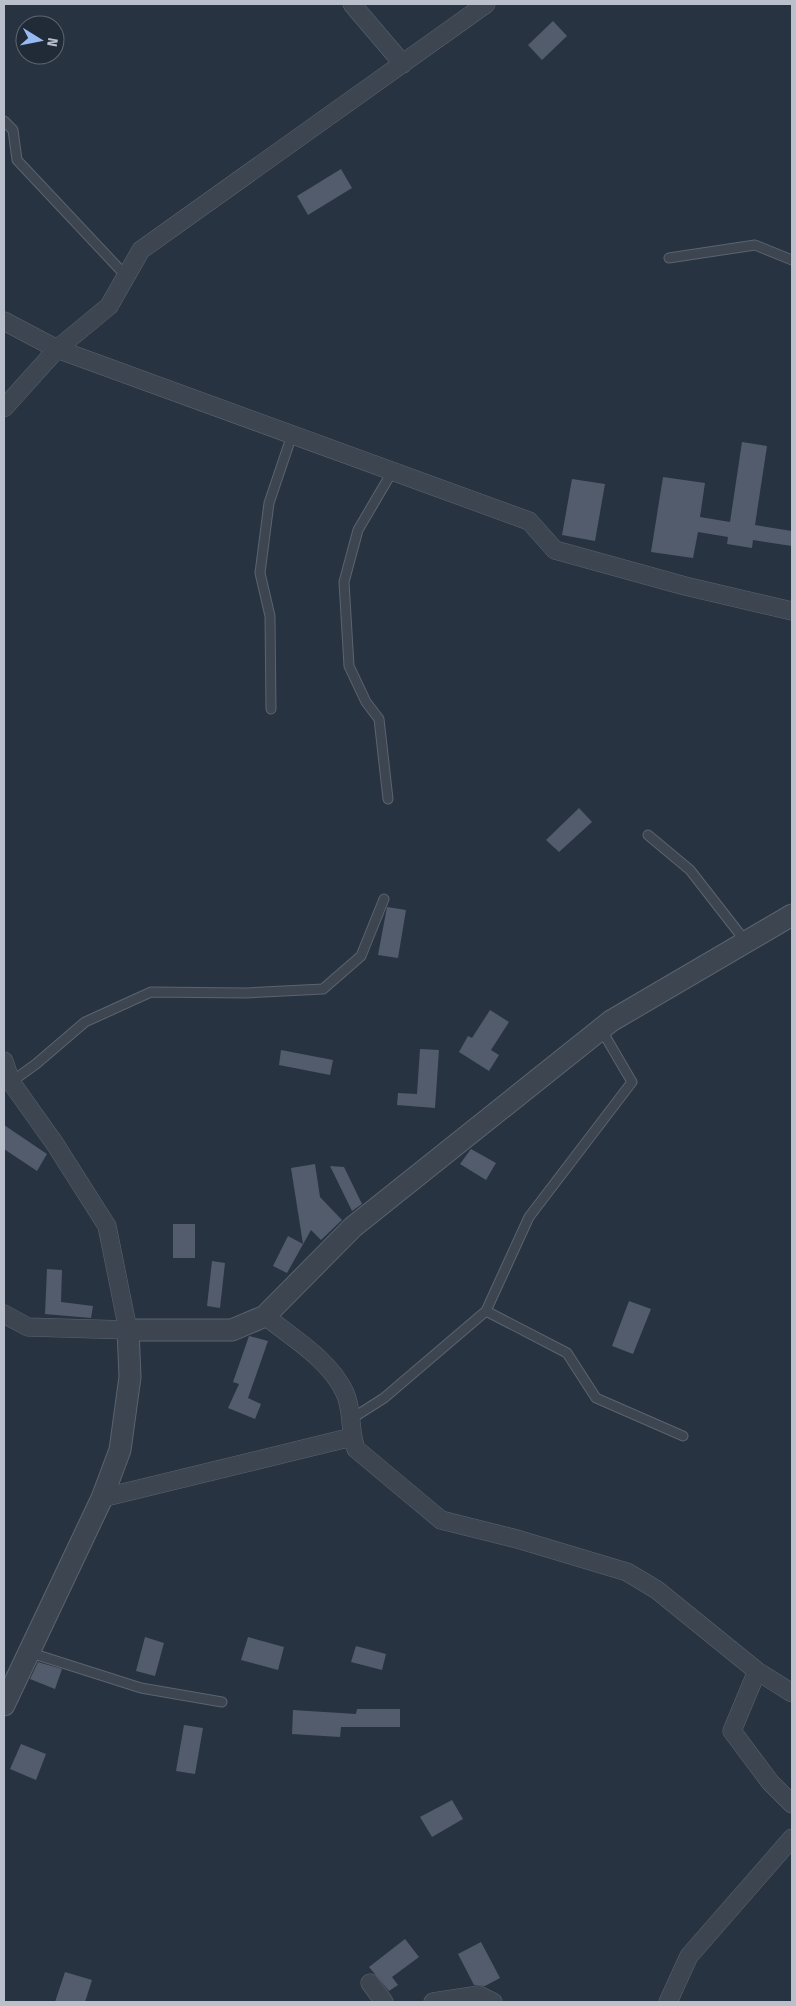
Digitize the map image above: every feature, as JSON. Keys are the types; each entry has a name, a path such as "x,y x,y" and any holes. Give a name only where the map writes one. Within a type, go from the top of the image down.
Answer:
{"street":[{"path":"352,4 403,64"},
{"path":"4,408 57,349 109,306 141,250 486,4"},
{"path":"4,321 57,349 529,522 555,550 685,586 792,611"},
{"path":"4,1314 28,1327 128,1330 232,1330 265,1316 353,1227 601,1029 792,916"},
{"path":"4,1061 10,1082 55,1144 107,1226 128,1330 130,1377 120,1450 102,1498 4,1705"},
{"path":"265,1316 324,1363 345,1393 352,1437 356,1449 441,1520 517,1539 627,1572 657,1590 756,1671 792,1693"},
{"path":"102,1498 352,1437"},
{"path":"756,1671 732,1731 770,1782 792,1804"},
{"path":"668,2002 689,1956 792,1838"},
{"path":"370,1983 384,2002"},
{"path":"434,2002 479,1995 493,2002"}],"lane":[{"path":"4,121 13,130 17,160 126,276"},
{"path":"669,258 755,245 792,260"},
{"path":"271,709 270,616 260,573 269,503 292,435"},
{"path":"388,799 379,719 366,702 349,666 344,582 358,530 392,472"},
{"path":"648,835 690,870 746,942"},
{"path":"10,1082 85,1022 152,992 246,992 323,989 361,956 384,898"},
{"path":"350,1419 384,1398 486,1310 529,1217 632,1082 601,1029"},
{"path":"486,1310 567,1353 596,1398 683,1436"},
{"path":"28,1652 141,1688 222,1702"}],"building":[{"path":"553,21 567,36 542,60 528,45"},
{"path":"341,169 352,188 308,215 297,196"},
{"path":"742,442 767,446 755,525 792,531 792,546 753,540 752,548 727,544 728,537 698,532 693,558 651,552 663,477 705,483 700,517 730,522"},
{"path":"572,479 605,484 595,541 562,535"},
{"path":"579,808 592,822 559,852 546,840"},
{"path":"387,907 406,910 398,958 378,955"},
{"path":"490,1010 509,1022 491,1050 499,1055 489,1071 459,1052 468,1036 472,1038"},
{"path":"420,1049 439,1050 435,1108 397,1105 398,1093 417,1094"},
{"path":"281,1050 333,1060 330,1075 279,1065"},
{"path":"4,1125 47,1154 37,1171 4,1149"},
{"path":"471,1149 496,1163 486,1180 460,1164"},
{"path":"315,1164 320,1197 342,1220 321,1240 311,1230 287,1273 273,1266 288,1236 303,1244 291,1168"},
{"path":"330,1166 344,1167 362,1204 352,1211"},
{"path":"173,1224 195,1224 195,1258 173,1258"},
{"path":"212,1261 225,1263 220,1308 207,1306"},
{"path":"47,1269 62,1270 61,1302 93,1306 91,1318 45,1314"},
{"path":"629,1301 651,1309 633,1354 612,1346"},
{"path":"249,1336 268,1341 248,1398 261,1404 255,1419 228,1408 239,1384 233,1382"},
{"path":"145,1637 164,1643 155,1676 136,1671"},
{"path":"248,1637 284,1647 278,1670 241,1660"},
{"path":"356,1646 386,1654 382,1670 351,1662"},
{"path":"38,1662 62,1669 55,1689 30,1679"},
{"path":"357,1709 400,1709 400,1727 341,1727 340,1737 292,1734 293,1710 356,1714"},
{"path":"184,1725 203,1728 195,1774 176,1771"},
{"path":"21,1744 46,1754 36,1780 10,1769"},
{"path":"452,1800 463,1819 432,1837 420,1817"},
{"path":"405,1939 419,1957 392,1977 398,1985 389,1991 369,1967"},
{"path":"481,1942 500,1978 485,1986 474,1985 458,1954"},
{"path":"65,1972 92,1980 85,2002 55,2002"}]}
